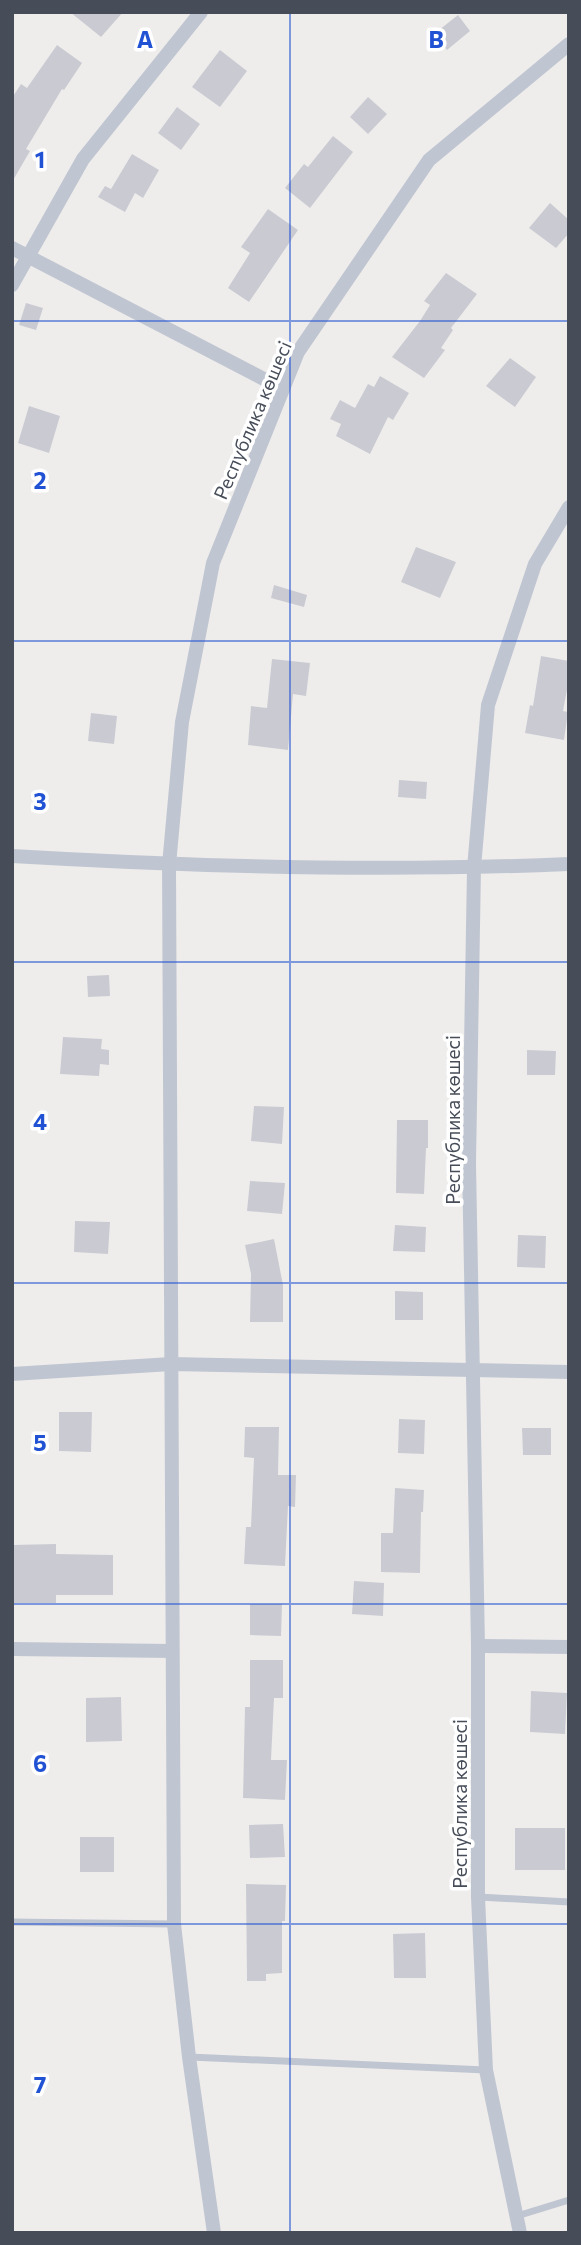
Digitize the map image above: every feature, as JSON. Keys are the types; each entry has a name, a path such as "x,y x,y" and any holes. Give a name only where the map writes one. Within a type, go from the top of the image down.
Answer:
{"street":[{"path":"12,285 83,159 201,12"},
{"name":"Республика көшесі","path":"214,2233 188,2057 174,1924 169,865 182,722 213,563 298,352 429,160 569,44"},
{"path":"12,248 284,388"},
{"name":"Республика көшесі","path":"520,2233 486,2070 478,1897 478,1646 469,1164 474,869 488,705 535,564 569,507"},
{"path":"12,856 169,865 474,869 569,864"},
{"path":"12,1374 171,1364 569,1372"},
{"path":"478,1646 569,1647"},
{"path":"12,1649 172,1651"}],"lane":[{"path":"478,1897 569,1902"},
{"path":"12,1922 174,1924"},
{"path":"188,2057 486,2070"},
{"path":"516,2216 569,2200"}],"building":[{"path":"70,12 123,12 101,37"},
{"path":"458,15 470,31 447,50 434,34"},
{"path":"57,45 82,63 64,90 62,89 26,149 30,151 12,182 12,98 21,84 27,88"},
{"path":"220,50 247,71 220,107 192,87"},
{"path":"368,97 387,114 368,134 350,117"},
{"path":"177,107 200,124 181,150 158,133"},
{"path":"333,136 353,152 310,208 285,188 304,164 308,167"},
{"path":"132,154 159,170 143,198 135,193 125,212 98,197 105,186 111,189"},
{"path":"550,203 569,220 569,233 556,248 529,228"},
{"path":"268,209 298,230 249,302 228,288 250,253 241,247"},
{"path":"446,273 477,294 451,328 453,330 441,348 445,350 424,378 392,357 420,321 430,305 424,301"},
{"path":"26,303 43,308 36,330 19,325"},
{"path":"510,358 536,377 515,407 486,386"},
{"path":"380,376 409,393 393,420 388,417 370,454 336,436 341,424 330,419 340,400 355,408 368,384 374,387"},
{"path":"29,406 60,416 49,453 18,443"},
{"path":"416,547 456,562 440,598 401,582"},
{"path":"274,585 307,595 304,607 271,598"},
{"path":"541,656 569,661 569,679 563,711 568,712 564,740 525,733 530,705 533,706"},
{"path":"272,659 310,663 306,696 293,694 288,750 248,745 251,706 267,708"},
{"path":"91,713 117,716 114,744 88,741"},
{"path":"399,780 427,782 426,799 398,797"},
{"path":"109,975 110,996 88,997 87,976"},
{"path":"63,1037 102,1039 101,1049 109,1050 109,1065 100,1064 99,1076 60,1074"},
{"path":"527,1050 556,1051 555,1075 527,1075"},
{"path":"254,1106 284,1107 282,1144 251,1141"},
{"path":"397,1120 428,1120 424,1194 396,1193"},
{"path":"250,1181 285,1183 282,1214 247,1211"},
{"path":"75,1221 110,1222 108,1254 74,1252"},
{"path":"395,1225 426,1227 425,1252 393,1251"},
{"path":"518,1235 546,1236 545,1268 517,1267"},
{"path":"274,1239 283,1285 283,1322 250,1322 251,1274 245,1245"},
{"path":"395,1291 423,1292 423,1320 395,1320"},
{"path":"59,1412 92,1412 91,1452 59,1451"},
{"path":"399,1419 425,1420 424,1454 398,1453"},
{"path":"245,1427 279,1427 278,1475 296,1475 295,1507 288,1506 285,1566 244,1564 246,1527 251,1527 254,1458 244,1457"},
{"path":"522,1428 551,1428 551,1455 523,1455"},
{"path":"395,1488 424,1490 420,1573 381,1572 381,1533 393,1533"},
{"path":"56,1544 56,1554 113,1555 113,1595 56,1595 56,1603 12,1603 12,1545"},
{"path":"354,1581 384,1583 383,1616 352,1614"},
{"path":"250,1604 282,1604 281,1636 250,1635"},
{"path":"250,1660 283,1660 283,1698 274,1698 271,1760 287,1760 285,1800 243,1798 245,1707 250,1707"},
{"path":"531,1691 567,1693 565,1734 530,1732"},
{"path":"121,1697 122,1741 86,1742 86,1698"},
{"path":"283,1824 285,1857 250,1858 249,1825"},
{"path":"515,1828 565,1828 565,1870 515,1870"},
{"path":"80,1837 114,1837 114,1872 80,1872"},
{"path":"246,1884 286,1885 285,1921 282,1921 282,1973 266,1974 266,1981 247,1981"},
{"path":"425,1933 426,1978 394,1978 393,1934"}]}
